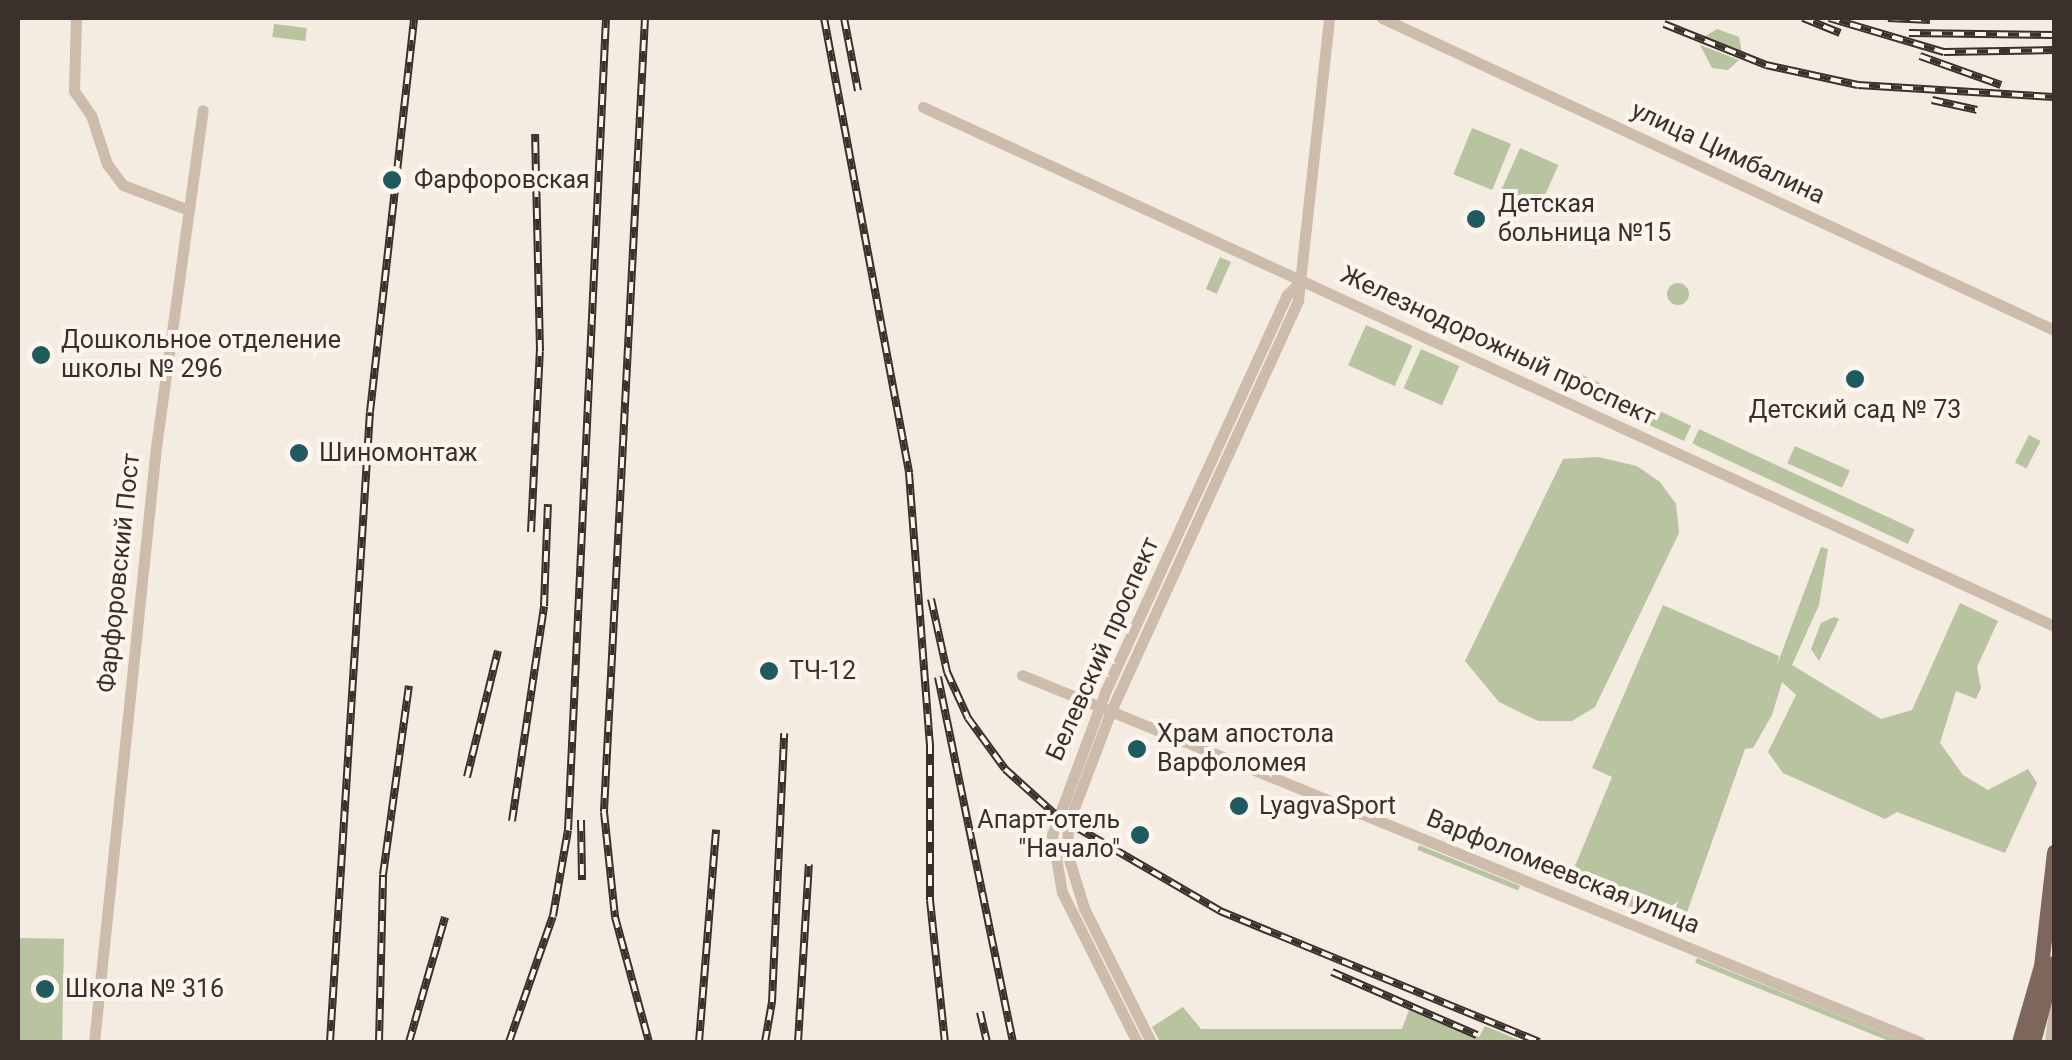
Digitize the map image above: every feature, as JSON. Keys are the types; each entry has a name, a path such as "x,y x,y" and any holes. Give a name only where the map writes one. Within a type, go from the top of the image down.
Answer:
{"main road":[{"path":"2019,1042 2041,966 2054,852"},
{"path":"2033,1042 2054,966"}],"street":[{"path":"76,18 74,91 91,115 97,146 123,186 186,209"},
{"name":"Белевский проспект","path":"1138,1042 1070,911 1052,856 1057,816 1287,295 1301,281 1329,18"},
{"name":"улица Цимбалина","path":"1382,18 2054,330"},
{"name":"Железнодорожный проспект","path":"923,107 2054,626"},
{"name":"Фарфоровский Пост","path":"94,1042 134,633 186,209 202,110"},
{"name":"Варфоломеевская улица","path":"1022,674 1920,1042"},
{"name":"Белевский проспект","path":"1105,709 1068,824 1067,853 1102,950 1151,1042"},
{"path":"2054,966 2054,986"},
{"path":"2050,1042 2054,1008"}],"green space":[{"path":"274,24 307,28 305,41 272,37"},
{"path":"1717,29 1739,37 1742,53 1704,37"},
{"path":"1700,45 1739,60 1728,70 1712,68"},
{"path":"1472,128 1511,144 1492,190 1453,174"},
{"path":"1520,148 1558,165 1538,211 1500,194"},
{"path":"1220,257 1231,262 1217,294 1206,289"},
{"path":"1678,283 1686,286 1686,302 1678,305 1670,302 1667,294 1670,286"},
{"path":"1366,325 1413,346 1395,386 1348,365"},
{"path":"1421,349 1459,366 1442,405 1404,388"},
{"path":"1576,372 1691,426 1684,441 1569,387"},
{"path":"1699,429 1915,530 1908,544 1692,444"},
{"path":"2029,435 2041,441 2027,469 2015,463"},
{"path":"1795,446 1850,470 1842,488 1787,463"},
{"path":"1598,457 1637,466 1660,482 1676,504 1679,533 1595,707 1572,721 1538,721 1499,702 1465,661 1563,459"},
{"path":"1821,547 1828,549 1819,605 1792,665 1881,719 1912,710 1960,603 1998,621 1977,667 1981,688 1976,699 1956,691 1940,743 1963,775 1988,790 2028,769 2037,783 2005,853 1897,812 1885,819 1783,773 1768,752 1796,695 1782,682 1772,715 1753,748 1745,749 1681,929 1568,883 1612,777 1592,768 1663,605 1779,656 1777,665"},
{"path":"1834,617 1839,619 1819,661 1811,649 1821,623"},
{"path":"1419,845 1520,886 1518,890 1417,850"},
{"name":"Школа № 316","path":"18,938 64,939 62,1042 18,1042"},
{"path":"1697,958 1904,1042 1892,1042 1695,963"},
{"path":"1183,1007 1201,1029 1402,1029 1409,1010 1479,1037 1485,1026 1524,1042 1160,1042 1152,1027"}],"railway":[{"path":"330,1042 370,412 414,18"},
{"path":"509,1042 553,916 568,830 606,18"},
{"path":"645,18 604,812 615,917 649,1042"},
{"path":"824,18 909,473 930,743 930,900 945,1042"},
{"path":"844,18 858,91"},
{"path":"1803,18 1840,33"},
{"path":"1829,18 1944,52 2054,50"},
{"path":"1888,18 1930,20"},
{"path":"1664,24 1766,65 1858,85 2054,97"},
{"path":"1909,33 2054,35"},
{"path":"1920,56 2001,85"},
{"path":"1932,100 1977,110"},
{"path":"531,532 540,351 535,134"},
{"path":"512,821 544,606 548,504"},
{"path":"931,599 947,672 968,718 1005,769 1057,816 1220,911 1539,1042"},
{"path":"467,777 498,651"},
{"path":"938,677 1013,1042"},
{"path":"379,1042 383,875 409,686"},
{"path":"765,1042 772,1002 784,733"},
{"path":"581,820 582,880"},
{"path":"699,1042 716,830"},
{"path":"798,1042 809,864"},
{"path":"409,1042 445,917"},
{"path":"1332,972 1477,1035"},
{"path":"980,1012 987,1042"}],"place":[{"name":"Фарфоровская","path":"392,180"},
{"name":"Детская больница №15","path":"1476,219"},
{"name":"Дошкольное отделение школы № 296","path":"41,355"},
{"name":"Детский сад № 73","path":"1855,379"},
{"name":"Шиномонтаж","path":"299,453"},
{"name":"ТЧ-12","path":"769,671"},
{"name":"Храм апостола Варфоломея","path":"1137,749"},
{"name":"LyagvaSport","path":"1239,806"},
{"name":"Апарт-отель \"Начало\"","path":"1140,835"},
{"name":"Школа № 316","path":"45,989"}]}
